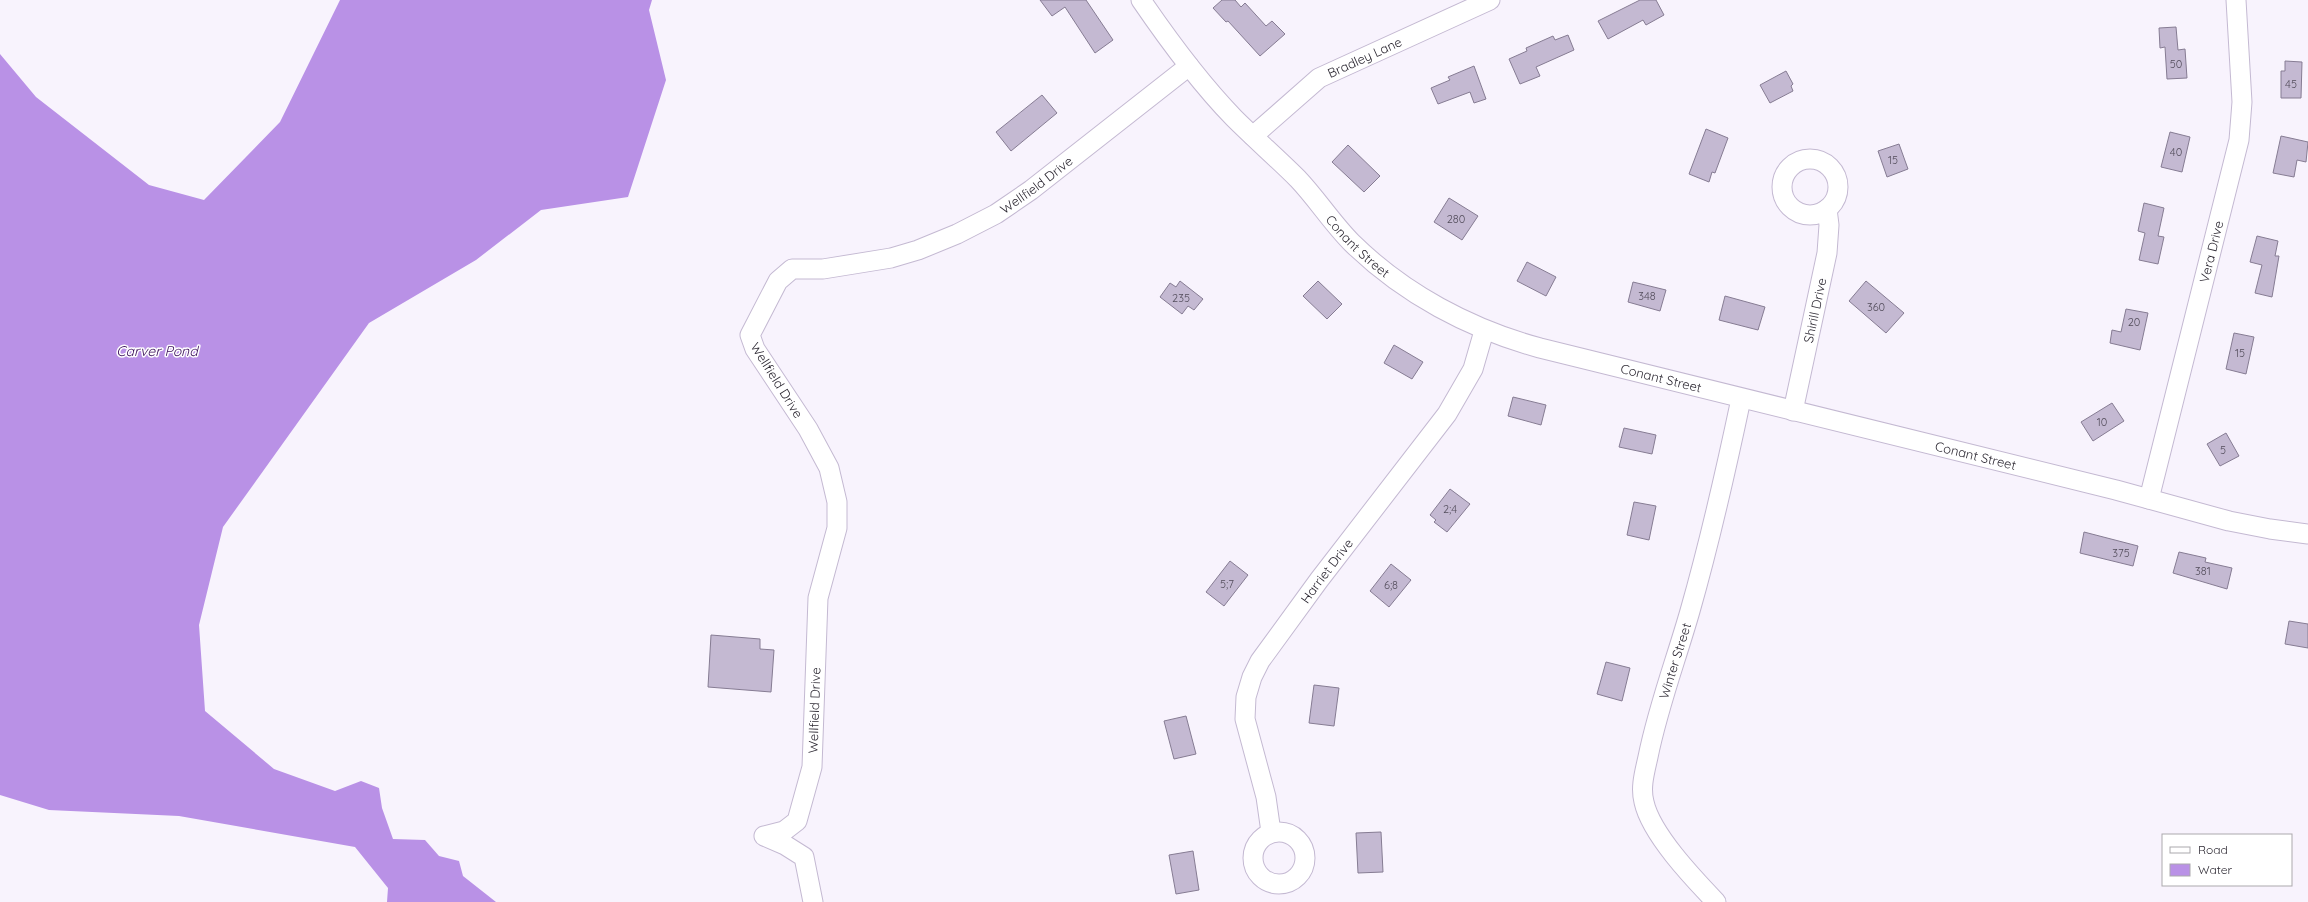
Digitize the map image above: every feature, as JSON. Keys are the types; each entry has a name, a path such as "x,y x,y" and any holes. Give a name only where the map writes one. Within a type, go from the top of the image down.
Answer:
{"street":[{"name":"Conant Street","path":"1141,0 1189,66 1253,136 1298,179 1353,243 1377,265 1431,302 1484,331 1540,348 1741,399 2149,498 2229,521 2270,529 2308,534"},
{"name":"Bradley Lane","path":"1253,136 1319,78 1466,5 1490,0"},
{"name":"Vera Drive","path":"2149,498 2239,140 2242,102 2236,0"},
{"name":"Wellfield Drive","path":"814,902 804,857 785,844 764,836 784,831 797,822 812,767 818,598 837,528 837,502 829,468 808,429 755,349 750,335 778,281 792,269 823,268 891,258 918,250 957,234 996,214 1031,190 1189,66"},
{"name":"Shirill Drive","path":"1793,411 1827,253 1829,225 1827,209"},
{"name":"Harriet Drive","path":"1271,832 1266,797 1245,719 1246,697 1252,677 1260,661 1323,573 1448,414 1473,369 1484,331"},
{"name":"Winter Street","path":"1716,902 1684,867 1657,829 1644,801 1643,784 1661,702 1690,613 1710,536 1741,399"}],"water":[{"name":"Carver Pond","path":"340,0 652,0 649,10 666,80 628,197 541,210 476,260 369,323 223,527 199,625 205,711 274,769 335,791 361,781 379,788 382,808 393,839 425,840 439,856 459,861 463,876 496,902 387,902 388,888 355,847 179,816 49,810 0,795 0,54 36,97 149,185 204,200 280,122"}],"building":[{"path":"1040,0 1086,0 1113,40 1095,53 1065,7 1052,16"},
{"path":"1222,0 1235,0 1241,7 1245,3 1266,26 1272,21 1285,34 1260,56 1228,21 1226,22 1213,8"},
{"path":"1640,0 1656,0 1664,15 1646,25 1643,20 1608,39 1598,21"},
{"path":"2176,27 2178,50 2185,49 2187,78 2167,79 2165,47 2160,48 2159,28"},
{"path":"1568,35 1574,50 1536,67 1540,76 1520,84 1509,59 1527,51 1526,48 1553,36 1555,40"},
{"path":"2285,61 2302,62 2301,98 2281,98 2281,71 2285,71"},
{"path":"1474,66 1486,99 1474,103 1470,92 1438,104 1431,88 1450,80 1448,77"},
{"path":"1786,71 1793,84 1791,86 1793,91 1770,103 1760,85"},
{"path":"1042,95 1057,113 1011,151 996,132"},
{"path":"1706,129 1728,138 1715,173 1712,172 1709,182 1689,174"},
{"path":"2170,132 2190,137 2182,172 2161,167"},
{"path":"2281,136 2308,142 2306,162 2297,160 2294,177 2273,173"},
{"path":"1899,144 1908,169 1887,177 1878,151"},
{"path":"1348,145 1380,176 1364,192 1332,162"},
{"path":"1449,198 1478,216 1462,240 1434,222"},
{"path":"2144,203 2164,208 2158,236 2164,237 2158,264 2139,260 2145,233 2138,231"},
{"path":"2257,236 2278,241 2275,256 2279,256 2272,297 2255,293 2262,265 2250,262"},
{"path":"1527,262 1556,277 1546,296 1517,281"},
{"path":"1180,281 1203,299 1194,310 1188,306 1182,314 1160,297 1170,283 1176,287"},
{"path":"1318,281 1342,304 1327,319 1303,296"},
{"path":"1866,281 1904,313 1886,333 1849,301"},
{"path":"1633,282 1666,290 1660,311 1628,302"},
{"path":"1725,296 1765,307 1758,330 1719,320"},
{"path":"2126,309 2148,313 2140,350 2110,343 2112,330 2121,332"},
{"path":"2234,333 2254,337 2246,374 2226,369"},
{"path":"1394,345 1423,362 1412,379 1384,363"},
{"path":"1513,397 1546,405 1541,425 1508,416"},
{"path":"2112,403 2124,421 2093,441 2081,422"},
{"path":"1624,428 1656,435 1652,454 1619,447"},
{"path":"2226,433 2239,456 2220,466 2207,444"},
{"path":"1450,489 1470,504 1447,532 1434,522 1436,520 1430,515"},
{"path":"1634,502 1656,506 1649,540 1627,535"},
{"path":"2084,532 2138,546 2133,566 2080,553"},
{"path":"2179,552 2206,558 2205,562 2232,568 2227,589 2173,573"},
{"path":"1230,561 1248,575 1224,606 1206,592"},
{"path":"1391,564 1411,580 1389,607 1370,591"},
{"path":"2289,621 2308,624 2308,648 2285,644"},
{"path":"711,635 760,639 760,649 774,650 771,692 708,687"},
{"path":"1606,662 1630,668 1622,701 1597,694"},
{"path":"1314,685 1339,688 1334,726 1309,723"},
{"path":"1186,716 1196,754 1174,759 1164,721"},
{"path":"1381,832 1383,872 1358,873 1356,833"},
{"path":"1193,851 1199,890 1176,894 1169,855"}]}
